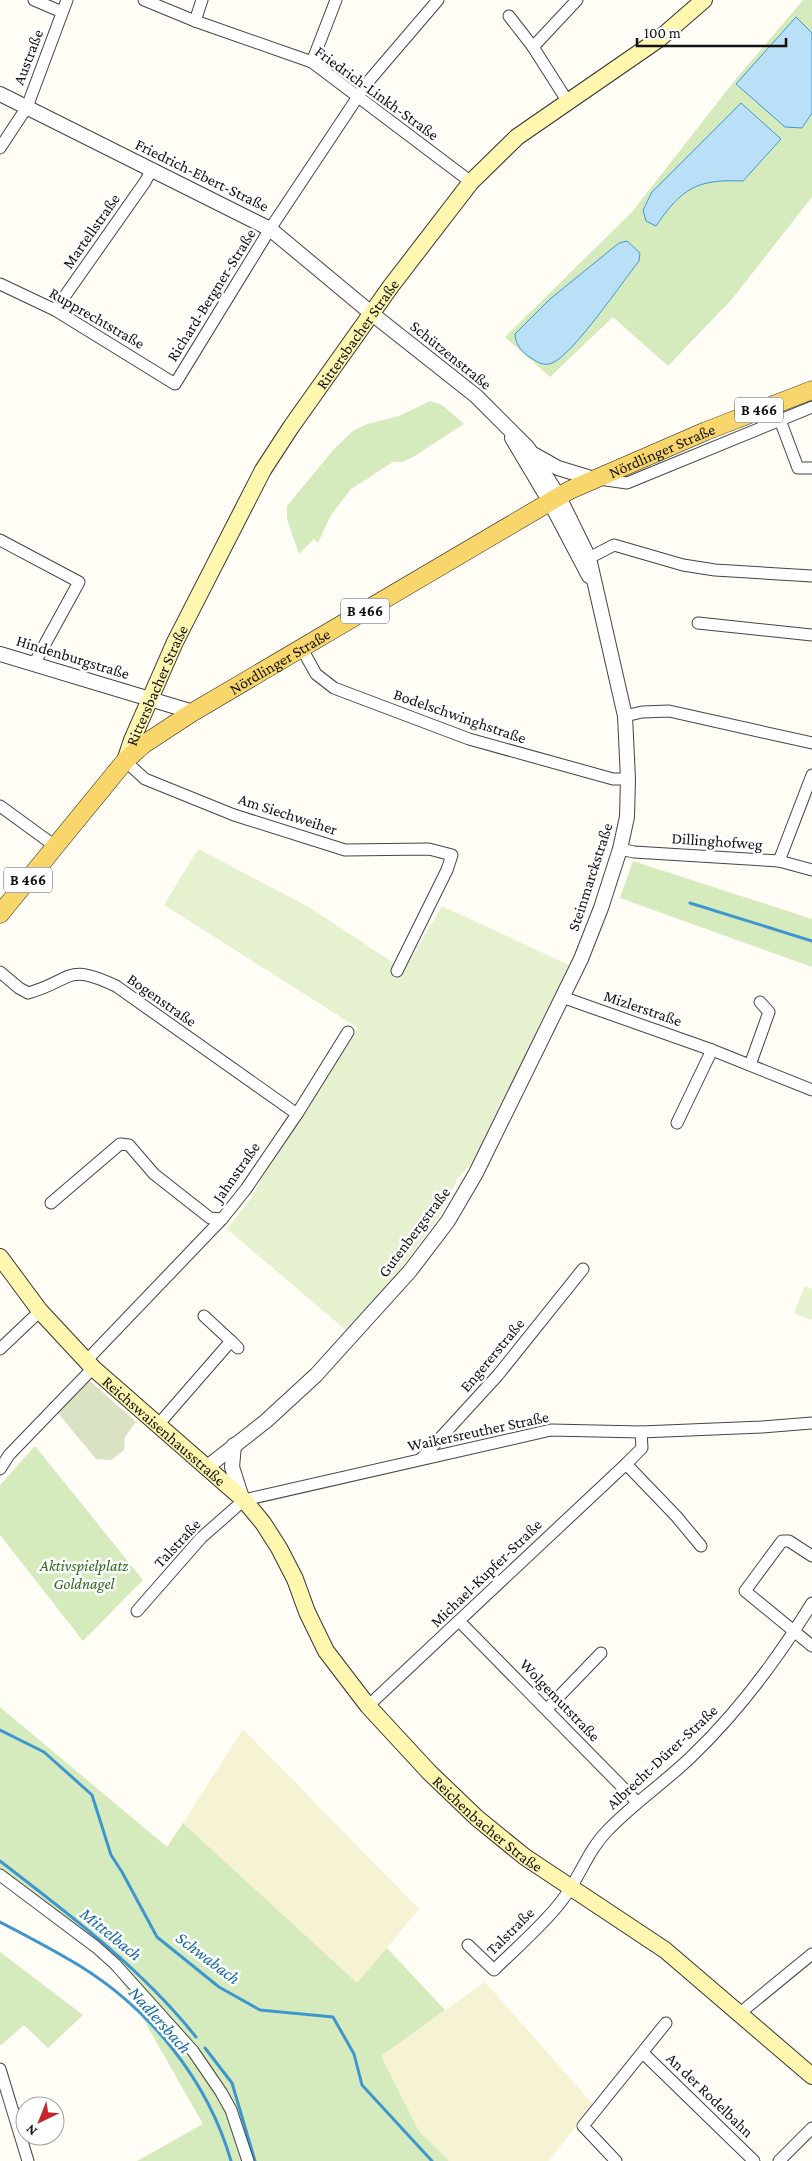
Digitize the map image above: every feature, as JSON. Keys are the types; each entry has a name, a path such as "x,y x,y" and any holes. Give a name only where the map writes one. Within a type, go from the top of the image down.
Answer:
{"main road":[{"name":"Rittersbacher Straße","path":"125,761 132,740 175,642 263,470 371,313 471,182 517,138 659,39 704,0"},
{"name":"Nördlinger Straße","path":"125,761 144,744 193,712 594,478 706,431 812,390"},
{"name":"B 466","path":"0,914 125,761"},
{"name":"Reichswaisenhausstraße","path":"0,1257 40,1311 89,1364 157,1426 243,1499"},
{"name":"Reichenbacher Straße","path":"243,1499 263,1523 295,1579 307,1612 326,1651 368,1706 429,1772 478,1818 525,1857 571,1885 665,1950 812,2076"}],"street":[{"path":"34,0 62,12"},
{"name":"Austraße","path":"0,148 27,107 67,0"},
{"name":"Friedrich-Linkh-Straße","path":"144,0 195,21 312,62 471,182"},
{"path":"195,21 202,0"},
{"path":"312,62 336,0"},
{"name":"Richard-Bergner-Straße","path":"175,384 270,229 384,60 438,0"},
{"path":"533,47 577,0"},
{"path":"509,16 533,47 568,102"},
{"name":"Friedrich-Ebert-Straße","path":"0,94 270,229 371,313"},
{"name":"Martellstraße","path":"55,310 145,182 152,169"},
{"name":"Rupprechtstraße","path":"0,284 55,310 175,384"},
{"name":"Schützenstraße","path":"371,313 476,396 539,458 558,468 594,478"},
{"name":"Nördlinger Straße","path":"594,478 627,483 812,408"},
{"path":"780,420 798,468 812,468"},
{"name":"Schützenstraße","path":"506,427 523,460 555,500"},
{"name":"Schützenstraße","path":"528,448 555,500"},
{"name":"Steinmarckstraße","path":"555,500 589,558 625,716 628,779 627,817 620,849 601,908 562,998"},
{"name":"Steinmarckstraße","path":"555,500 582,566 595,585"},
{"path":"0,540 79,582 34,664"},
{"path":"589,558 614,544 683,565 715,570 812,576"},
{"path":"698,623 812,635"},
{"name":"Bodelschwinghstraße","path":"302,648 316,674 334,688 469,740 613,779 628,779"},
{"name":"Hindenburgstraße","path":"0,654 193,712"},
{"path":"625,716 642,712 669,711 812,743"},
{"name":"Am Siechweiher","path":"125,761 134,771 154,783 234,815 345,850 429,849 452,855 447,870 397,971"},
{"path":"780,861 812,775"},
{"path":"0,806 55,846"},
{"name":"Dillinghofweg","path":"620,849 634,852 780,861 812,870"},
{"name":"Bogenstraße","path":"0,972 28,993 77,973 95,977 116,986 297,1114"},
{"name":"Mizlerstraße","path":"562,998 712,1050 812,1090"},
{"name":"Gutenbergstraße","path":"206,1468 266,1421 316,1375 410,1271 448,1221 492,1145 562,998"},
{"path":"750,1065 769,1012 760,1002"},
{"name":"Jahnstraße","path":"51,1203 120,1144 129,1145 154,1174 210,1218 222,1220 246,1189 297,1114 348,1032"},
{"path":"677,1123 712,1050"},
{"path":"0,1469 9,1455 89,1364 222,1220"},
{"name":"Engererstraße","path":"421,1459 498,1375 583,1269"},
{"path":"0,1349 40,1311"},
{"path":"157,1426 234,1344 204,1316"},
{"name":"Waikersreuther Straße","path":"243,1499 551,1430 641,1432 762,1427 812,1422"},
{"name":"Michael-Kupfer-Straße","path":"368,1706 642,1448 641,1432"},
{"path":"234,1445 232,1467 243,1499"},
{"path":"626,1464 676,1516 701,1546"},
{"name":"Talstraße","path":"137,1611 201,1538 243,1499"},
{"path":"812,1556 789,1541 782,1541 745,1591 812,1646"},
{"name":"Albrecht-Dürer-Straße","path":"571,1885 586,1858 606,1831 637,1802 690,1758 739,1708 763,1679 812,1603"},
{"name":"Wolgemutstraße","path":"459,1621 637,1802"},
{"path":"547,1709 601,1652"},
{"path":"0,1875 96,1947 115,1964 193,2052 231,2110 248,2161"},
{"name":"Talstraße","path":"468,1945 494,1970 561,1902 571,1885"},
{"path":"740,2013 812,1954"},
{"name":"An der Rodelbahn","path":"616,2161 582,2126 666,2023"},
{"name":"An der Rodelbahn","path":"643,2052 754,2161"},
{"path":"0,2069 28,2161"},
{"path":"779,2161 808,2141 812,2128"}],"shaded area":[{"path":"243,1729 419,1909 357,1984 183,1823"},
{"path":"485,1982 593,2104 549,2161 449,2161 419,2131 380,2056"}],"green space":[{"path":"803,0 812,0 812,33 796,17 802,128 812,113 812,197 732,299 668,366 613,317 550,377 505,337 632,212 735,80","holes":["741,104 781,139 743,181 714,182 692,188 674,203 656,226 652,192","627,241 639,253 639,261 622,283 515,334 550,300 619,243"]},
{"path":"430,401 442,405 464,424 413,457 402,462 393,462 351,489 331,515 318,543 314,539 299,554 287,519 287,506 334,449 353,431 367,424 399,416"},
{"path":"198,849 309,907 404,970 442,906 569,965 473,1162 458,1178 439,1217 405,1263 348,1332 227,1229 252,1197 278,1149 301,1117 358,1028 164,905"},
{"path":"633,861 812,919 812,967 620,898"},
{"path":"805,1286 812,1289 812,1320 794,1313"},
{"path":"89,1380 136,1422 125,1437 124,1450 111,1460 96,1459 57,1412"},
{"name":"Aktivspielplatz Goldnagel","path":"35,1446 143,1580 83,1641 0,1535 0,1485"},
{"path":"0,1707 167,1847 183,1823 357,1983 387,1948 445,2010 381,2056 419,2131 449,2161 137,2161 203,2124 113,1966 0,1877"},
{"path":"0,1952 83,2015 48,2048 24,2025 0,2046"}],"water":[{"path":"796,17 812,33 812,113 802,128 785,127 736,84"},
{"path":"741,103 781,139 743,181 714,182 692,188 674,203 656,226 646,221 643,210 652,192"},
{"path":"627,241 640,253 639,261 572,347 561,357 549,364 540,363 525,354 517,344 515,334 550,299 619,243"}],"waterway":[{"path":"690,903 812,941"},
{"name":"Schwabach","path":"0,1730 44,1752 92,1795 111,1855 157,1937 219,1987 260,2010 333,2017 354,2054 362,2085 432,2161"},
{"name":"Mittelbach","path":"0,1861 104,1943 152,1988 196,2037"},
{"name":"Nadlersbach","path":"0,1922 80,1966 106,1984 153,2026 174,2050 208,2103 221,2131 231,2161"},
{"name":"Mittelbach","path":"205,2048 232,2083 255,2161"}]}
